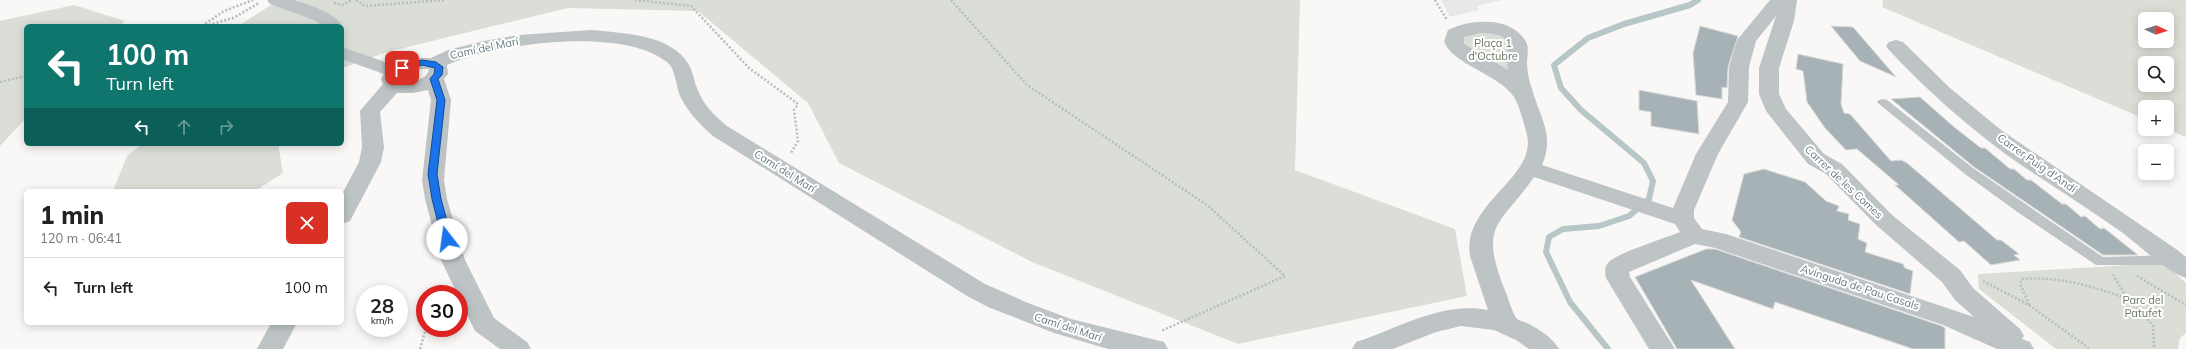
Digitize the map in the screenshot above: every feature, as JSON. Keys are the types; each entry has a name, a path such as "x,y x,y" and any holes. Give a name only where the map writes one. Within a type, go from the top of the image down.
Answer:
{"street":[{"path":"276,0 323,17 332,24"},
{"path":"1662,349 1618,278 1617,268 1689,228 1683,210 1707,154 1738,102 1739,67 1747,40 1780,0"},
{"name":"Carrer de les Comes","path":"1788,0 1785,20 1769,68 1769,94 1776,111 1816,159 1834,170 1884,220 1957,285 2025,349"},
{"path":"1507,326 1485,265 1480,248 1481,239 1487,221 1529,168 1539,144 1523,95 1517,60 1518,46 1514,40 1500,31 1479,26 1469,27 1455,34 1453,39 1460,51 1504,76 1523,95"},
{"name":"Camí del Marí","path":"344,54 395,78 408,88 422,85 446,56 462,51 534,39 598,37 647,44 670,55 680,67 688,91 700,114 734,140 976,290 1003,304 1062,327 1129,345 1155,349"},
{"name":"Carrer Puig d'Andí","path":"1896,46 1914,66 1946,95 1998,137 2028,160 2138,231 2180,265"},
{"path":"433,71 441,100 433,180 436,199 453,260 484,324 518,349"},
{"path":"344,212 370,162 373,147 370,111 395,78"},
{"name":"Avinguda de Pau Casals","path":"1529,168 1718,240 1971,325 2021,349"},
{"path":"1933,312 1956,310 1963,306 1965,300 1957,285"},
{"path":"1364,349 1449,319 1476,318 1507,326 1529,336 1546,349"},
{"path":"270,349 283,325"}],"lane":[{"path":"1883,102 1930,142 2000,194 2101,262 2180,265"}],"path":[{"path":"206,24 224,11 253,0"},
{"path":"213,24 227,21 245,13 263,0"},
{"path":"356,0 365,6 444,0"},
{"path":"635,0 690,6 749,68 798,104 794,110 798,141 781,169"},
{"path":"951,0 1027,84 1207,205 1285,276 1129,345"},
{"path":"1435,0 1455,34"},
{"path":"0,82 24,76"},
{"path":"2120,272 2113,274 2128,298 2153,325 2154,349"},
{"path":"1957,285 1963,273 1977,278 2029,306 2090,349"},
{"path":"2131,273 2186,305"},
{"path":"2029,306 2020,283 2022,279 2049,278 2087,284 2128,298"},
{"path":"420,349 423,337"}],"shaded area":[{"path":"1441,0 1502,0 1477,6 1479,10 1450,17"}],"green space":[{"path":"279,0 1300,0 1295,170 1455,229 1467,296 1238,344 1032,262 839,163 808,103 698,11 568,8 387,52 344,67 344,24 241,24"},
{"path":"1883,0 2186,0 2186,137 2174,132 2174,100 2138,100 2138,116 1882,7"},
{"path":"74,5 125,21 122,24 24,24 24,120 0,146 0,21"},
{"name":"Plaça 1 d'Octubre","path":"1465,33 1495,33 1507,40 1514,75 1464,50 1461,36"},
{"path":"140,146 278,146 283,173 258,189 114,189 127,156"},
{"name":"Parc del Patufet","path":"2164,263 2186,283 2186,333 2180,338 2178,349 2056,349 1979,289 1978,274"}],"building":[{"path":"1700,26 1738,36 1728,67 1727,88 1722,87 1722,99 1696,95 1693,53"},
{"path":"1831,26 1853,27 1896,77 1860,61"},
{"path":"1798,54 1843,64 1841,104 1844,113 1850,114 1891,161 1901,160 1907,163 1997,240 2001,240 2019,254 2014,255 2020,260 1991,265 1964,241 1959,242 1895,185 1899,185 1857,149 1846,150 1825,128 1807,102 1803,71 1796,69"},
{"path":"1639,90 1697,101 1699,134 1651,126 1651,112 1639,110"},
{"path":"1920,97 1954,127 1981,148 1985,148 2010,169 2014,169 2027,180 2031,180 2062,204 2066,204 2081,217 2085,216 2100,229 2104,228 2138,255 2103,255 1974,167 1891,99"},
{"path":"1764,169 1805,182 1826,201 1839,206 1837,211 1849,214 1848,220 1860,224 1858,239 1867,243 1865,252 1903,264 1905,268 1913,271 1910,294 1739,237 1741,232 1732,220 1744,174"},
{"path":"1706,249 1715,249 1942,326 1945,328 1945,349 1913,349 1775,302 1773,309 1691,280 1735,349 1677,349 1635,277"}],"waterway":[{"path":"1608,349 1570,302 1546,252 1549,237 1563,229 1599,226 1629,216 1649,199 1653,181 1644,163 1581,110 1561,88 1554,65 1588,38 1624,24 1690,5 1698,0"}],"route":[{"path":"402,68 409,65 422,63 429,63 439,67 438,75 434,79 440,94 441,106 433,180 436,199 447,239"}]}
